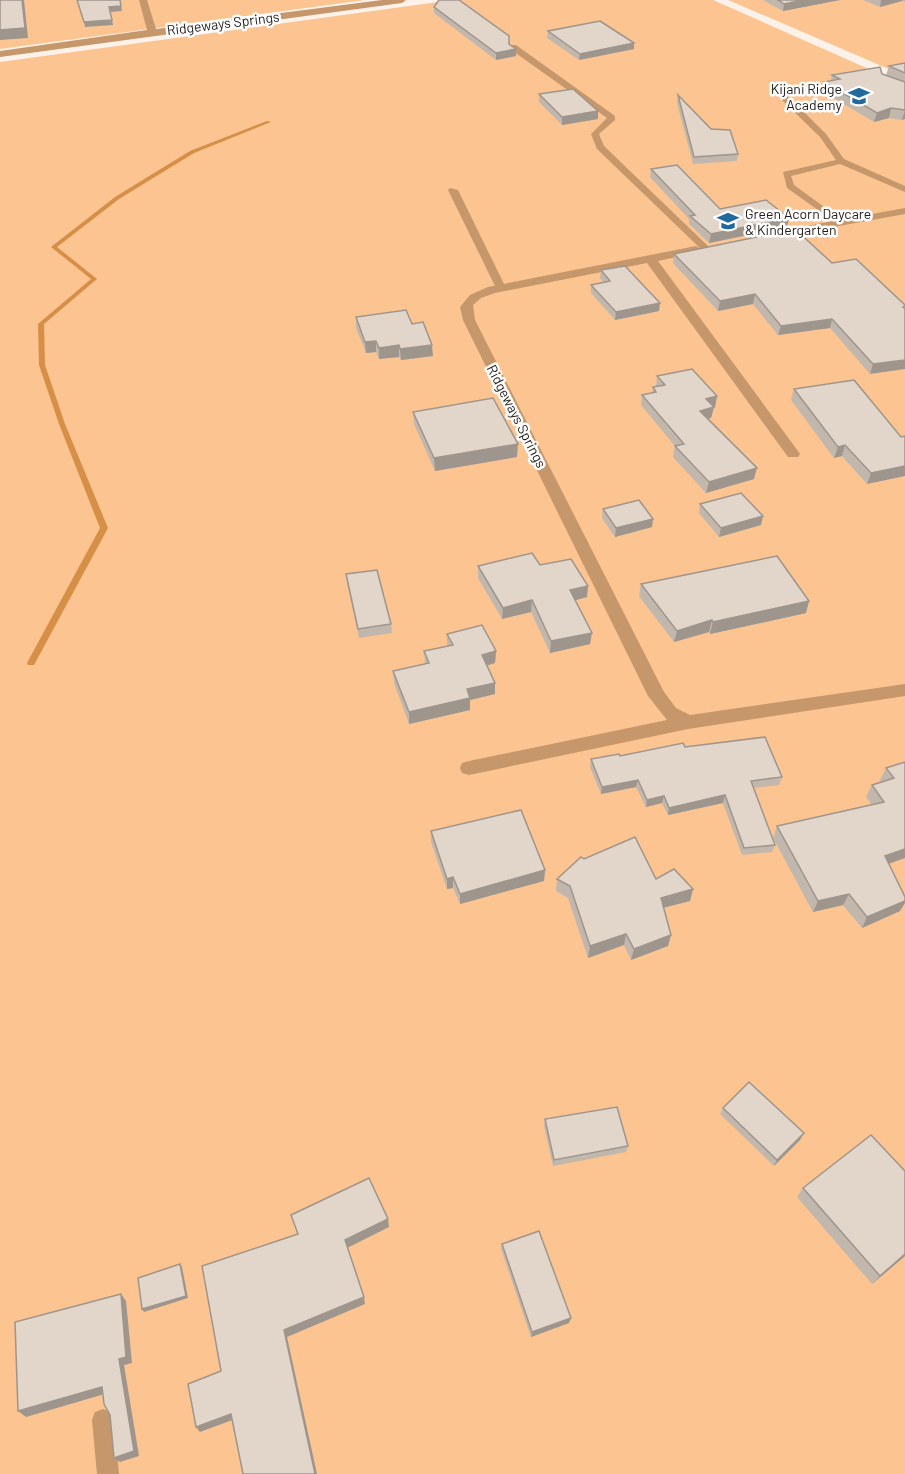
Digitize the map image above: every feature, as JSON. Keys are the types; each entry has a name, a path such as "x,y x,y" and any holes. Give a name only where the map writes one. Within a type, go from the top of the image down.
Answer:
{"street":[{"path":"143,0 152,32"},
{"name":"Ridgeways Springs","path":"0,54 402,0"},
{"path":"761,237 905,211"},
{"name":"Ridgeways Springs","path":"688,722 670,713 657,696 470,320 466,307 470,300 478,295 501,288 711,247"},
{"path":"650,259 720,351 793,454"},
{"path":"469,768 688,722 905,690"}],"lane":[{"path":"513,47 612,118 595,134 600,147 711,247"},
{"path":"785,98 821,132 833,146 841,161"},
{"path":"839,222 790,186 786,174 793,170 841,161 905,189"},
{"path":"453,190 501,288"},
{"path":"103,1420 108,1474"}],"shaded area":[{"path":"0,0 365,0 0,49"},
{"path":"453,0 713,0 905,85 905,1474 0,1474 0,62"},
{"path":"728,0 905,0 905,68 891,70"}],"building":[{"path":"0,0 22,0 25,28 0,30"},
{"path":"77,0 120,0 121,6 109,7 112,20 84,22"},
{"path":"439,0 459,0 509,36 509,44 516,49 496,53 434,7"},
{"path":"778,0 803,0 784,4"},
{"path":"600,21 634,43 580,54 548,31"},
{"path":"905,63 905,73 889,66"},
{"path":"880,67 882,74 905,82 905,110 891,108 877,113 824,82 840,79 832,75"},
{"path":"573,89 598,111 562,117 539,94"},
{"path":"678,95 711,129 730,130 738,154 694,157"},
{"path":"677,165 720,209 766,200 789,218 711,234 690,216 695,215 651,169"},
{"path":"795,229 832,263 856,259 905,305 903,307 905,309 905,360 873,364 832,319 781,326 755,294 720,301 674,254"},
{"path":"625,266 660,303 616,312 591,285 610,281 601,270"},
{"path":"406,310 412,324 423,322 432,345 400,349 399,345 379,348 376,341 365,342 356,317"},
{"path":"692,369 717,396 706,399 714,407 700,411 757,468 709,482 675,446 684,444 642,395 656,392 653,387 665,385 657,376"},
{"path":"854,380 901,437 905,436 905,466 871,473 845,445 838,447 794,389"},
{"path":"493,398 518,444 434,458 413,412"},
{"path":"741,493 763,516 721,528 700,504"},
{"path":"639,500 653,519 616,528 603,509"},
{"path":"532,553 540,565 571,559 588,586 570,590 592,633 551,641 532,600 503,608 478,566"},
{"path":"777,556 809,601 713,622 712,620 677,631 641,584"},
{"path":"377,570 391,624 358,629 346,574"},
{"path":"482,625 496,651 482,655 495,683 467,689 470,698 409,712 393,671 429,663 424,651 453,645 447,634"},
{"path":"765,737 782,777 751,781 775,845 744,848 725,795 669,808 664,796 647,800 638,780 602,787 591,759 619,754 620,756 683,743 685,747"},
{"path":"905,762 905,849 885,856 905,901 867,917 849,894 818,901 777,826 884,802 872,785 894,778 886,768"},
{"path":"521,810 545,870 460,894 453,877 447,879 431,831"},
{"path":"635,837 656,879 674,869 693,889 661,898 671,935 634,949 626,934 590,946 570,886 557,879 581,857 584,859"},
{"path":"749,1082 804,1133 777,1160 723,1108"},
{"path":"617,1107 628,1146 554,1160 545,1119"},
{"path":"871,1135 905,1171 905,1254 880,1276 803,1188"},
{"path":"369,1178 388,1219 345,1240 364,1297 284,1330 315,1474 243,1474 231,1414 196,1427 188,1384 221,1371 202,1266 298,1234 291,1215"},
{"path":"539,1231 571,1318 532,1332 502,1244"},
{"path":"180,1264 186,1296 142,1309 138,1278"},
{"path":"121,1294 126,1357 119,1359 134,1451 114,1458 110,1415 104,1404 102,1387 18,1411 15,1322"}],"waterway":[{"path":"31,663 104,528 62,424 42,365 41,324 94,279 54,247 117,198 192,152 269,122"}],"place":[{"name":"Kijani Ridge Academy","path":"859,96"},
{"name":"Green Acorn Daycare & Kindergarten","path":"728,221"}]}
